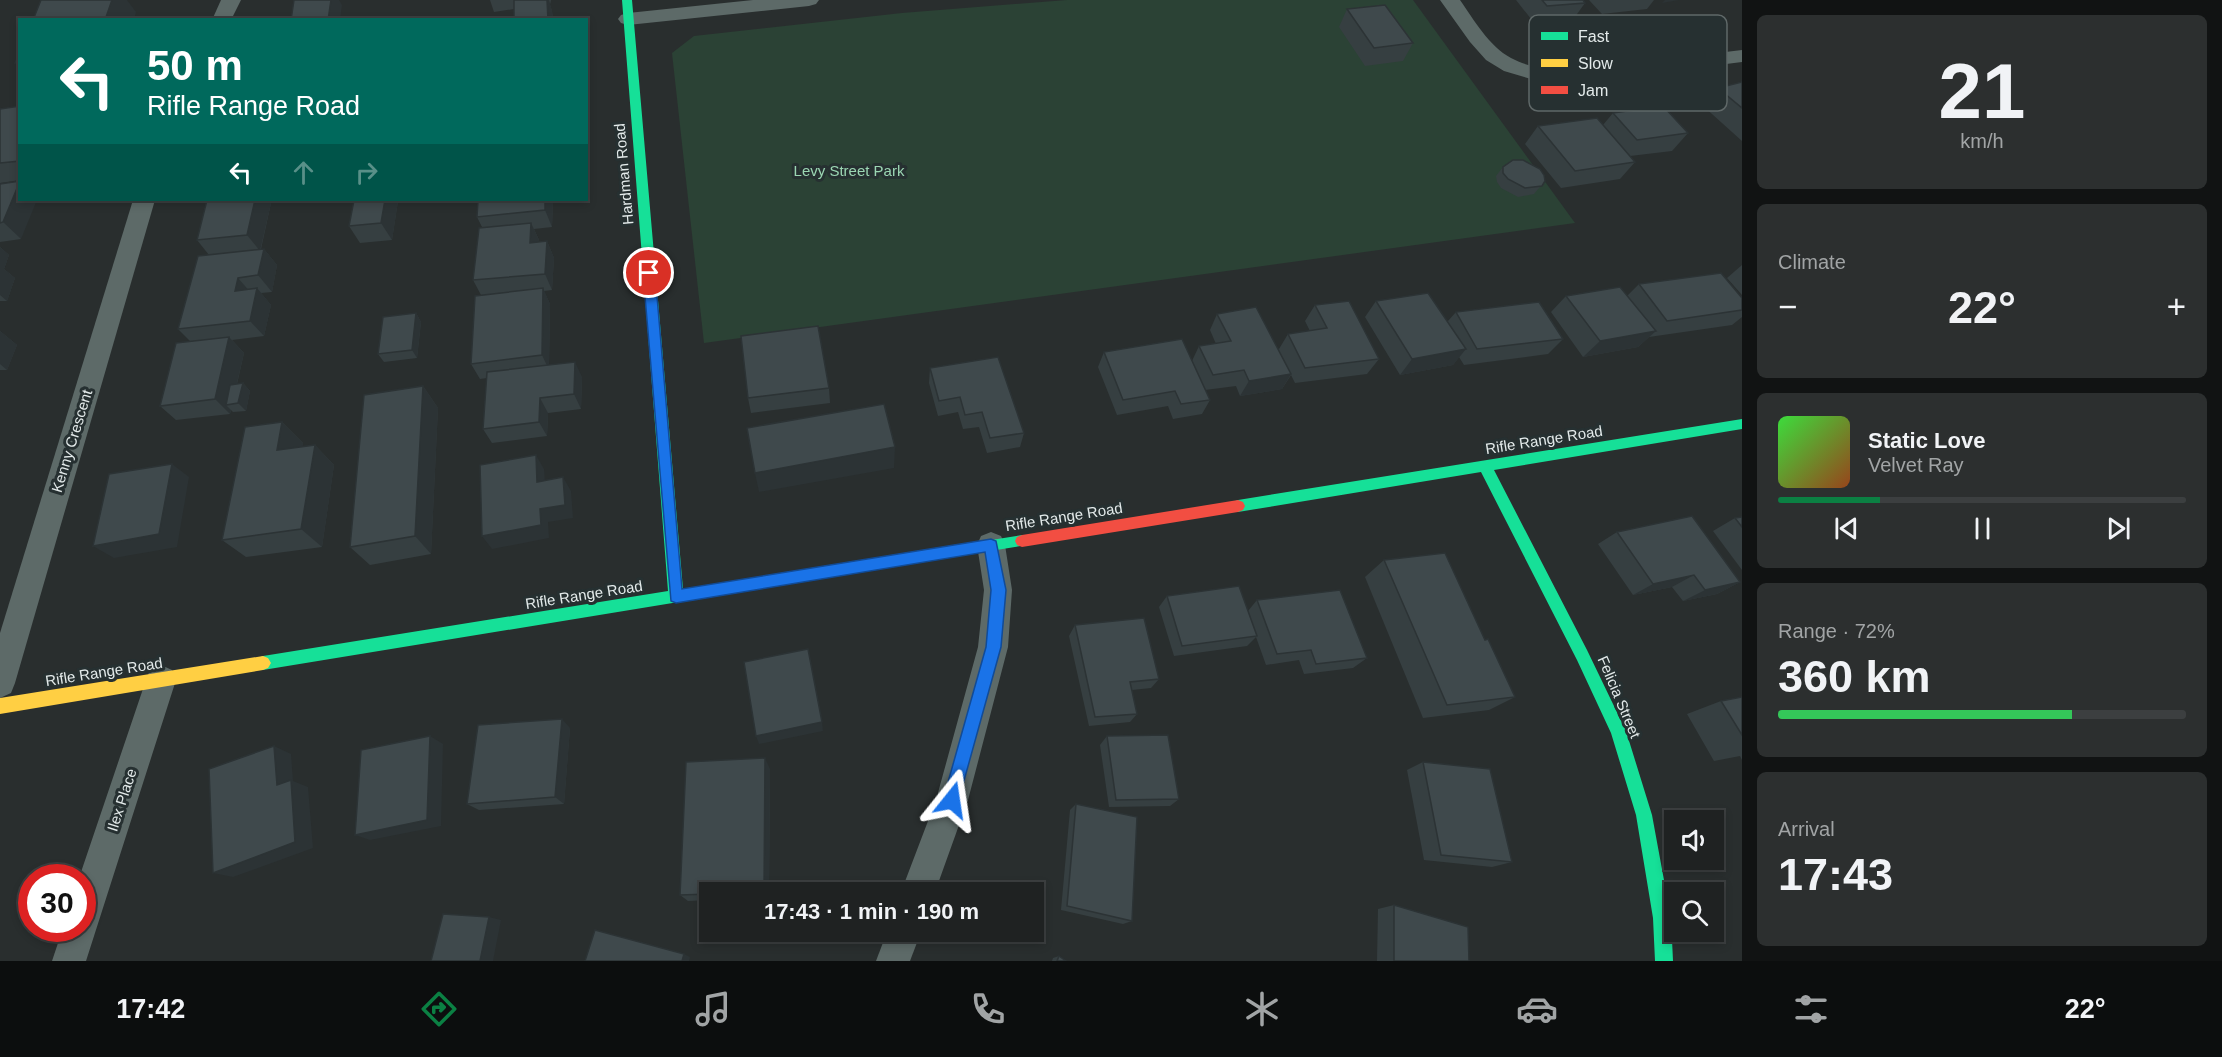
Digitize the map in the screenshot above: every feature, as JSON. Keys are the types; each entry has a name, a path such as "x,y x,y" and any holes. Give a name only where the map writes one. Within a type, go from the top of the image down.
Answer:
{"street":[{"path":"222,18 231,0"},
{"path":"628,9 809,0"},
{"path":"1450,0 1487,48 1509,66 1529,70"},
{"name":"Hardman Road","path":"628,9 676,597"},
{"path":"1727,58 1742,56"},
{"name":"Kenny Crescent","path":"0,683 144,201"},
{"name":"Rifle Range Road","path":"0,706 1742,424"},
{"name":"Felicia Street","path":"1485,466 1618,730 1644,815 1662,918 1664,961"},
{"path":"922,882 952,800 993,647 998,590 991,545"},
{"name":"Ilex Place","path":"96,877 161,680"},
{"path":"69,961 75,942"},
{"path":"893,961 900,942"}],"green space":[{"name":"Levy Street Park","path":"1067,0 1413,0 1575,223 704,343 672,53 694,36 902,13"}],"building":[{"path":"41,0 112,0 106,18 34,18"},
{"path":"294,0 331,0 328,18 291,18"},
{"path":"514,0 547,0 548,18 514,18"},
{"path":"1542,0 1583,0 1585,3 1547,6"},
{"path":"1385,5 1413,43 1374,48 1347,9"},
{"path":"1742,82 1742,108 1727,96 1727,86"},
{"path":"18,106 18,161 0,163 0,109"},
{"path":"1668,111 1688,133 1637,140 1613,113"},
{"path":"1597,118 1635,162 1575,171 1538,126"},
{"path":"1513,160 1523,160 1540,169 1545,181 1542,186 1525,188 1508,179 1503,173 1503,167"},
{"path":"18,181 3,222 0,223 0,184"},
{"path":"207,201 255,201 247,235 197,240"},
{"path":"354,201 385,201 381,223 349,226"},
{"path":"478,201 545,201 545,210 477,217"},
{"path":"531,223 530,243 547,241 545,274 473,280 479,228"},
{"path":"264,249 258,275 238,278 235,291 257,288 250,321 178,329 198,256"},
{"path":"1721,273 1742,298 1742,310 1667,321 1639,284"},
{"path":"1620,287 1656,331 1600,341 1566,296"},
{"path":"543,288 542,355 471,364 475,296"},
{"path":"1428,293 1466,349 1412,359 1376,301"},
{"path":"1349,301 1379,359 1305,368 1288,334 1327,328 1315,305"},
{"path":"1539,302 1563,339 1477,349 1456,312"},
{"path":"1256,307 1291,374 1249,381 1244,370 1213,375 1199,346 1231,341 1217,314"},
{"path":"416,313 412,350 378,354 383,317"},
{"path":"818,326 829,388 748,398 741,336"},
{"path":"229,337 215,399 160,406 176,343"},
{"path":"1182,339 1210,400 1181,404 1175,391 1123,400 1104,352"},
{"path":"998,357 1024,433 990,438 982,412 965,415 960,397 939,401 930,368"},
{"path":"575,362 574,394 540,398 539,422 483,429 487,372"},
{"path":"243,383 238,403 226,405 230,385"},
{"path":"423,386 415,536 350,547 364,395"},
{"path":"884,404 895,447 755,473 747,428"},
{"path":"282,422 277,450 315,445 301,529 222,540 245,427"},
{"path":"536,455 537,482 563,477 565,505 540,509 541,525 482,536 480,465"},
{"path":"172,464 159,534 93,546 109,474"},
{"path":"1692,516 1740,582 1705,590 1694,575 1653,584 1617,532"},
{"path":"1742,517 1742,527 1735,518"},
{"path":"1445,553 1485,640 1488,639 1515,697 1447,705 1384,560"},
{"path":"1239,586 1257,636 1182,646 1167,596"},
{"path":"1340,590 1367,658 1316,664 1311,650 1277,654 1257,600"},
{"path":"1144,618 1159,679 1130,682 1137,714 1095,717 1075,625"},
{"path":"808,649 822,722 756,736 744,662"},
{"path":"1742,697 1742,735 1721,701"},
{"path":"562,719 555,797 467,804 478,725"},
{"path":"1168,735 1179,799 1116,800 1107,736"},
{"path":"430,736 427,820 355,835 361,750"},
{"path":"274,746 277,785 291,780 295,842 213,873 209,769"},
{"path":"765,758 764,882 699,882 699,894 680,895 686,762"},
{"path":"1423,762 1490,769 1512,862 1441,855"},
{"path":"1076,804 1137,817 1132,921 1067,906"},
{"path":"1394,905 1468,927 1469,961 1394,961"},
{"path":"443,914 489,917 480,961 431,961"},
{"path":"595,930 684,954 682,961 585,961"}],"traffic: fast":[{"path":"627,0 676,597"},
{"path":"1238,506 1742,424"},
{"path":"1485,466 1582,655 1618,731 1644,815 1662,918 1664,961"},
{"path":"263,663 1022,541"}],"traffic: slow":[{"path":"0,706 263,663"}],"traffic: jam":[{"path":"1022,541 1238,506"}],"route":[{"path":"649,273 676,597 991,545 998,590 993,647 952,800"}]}
